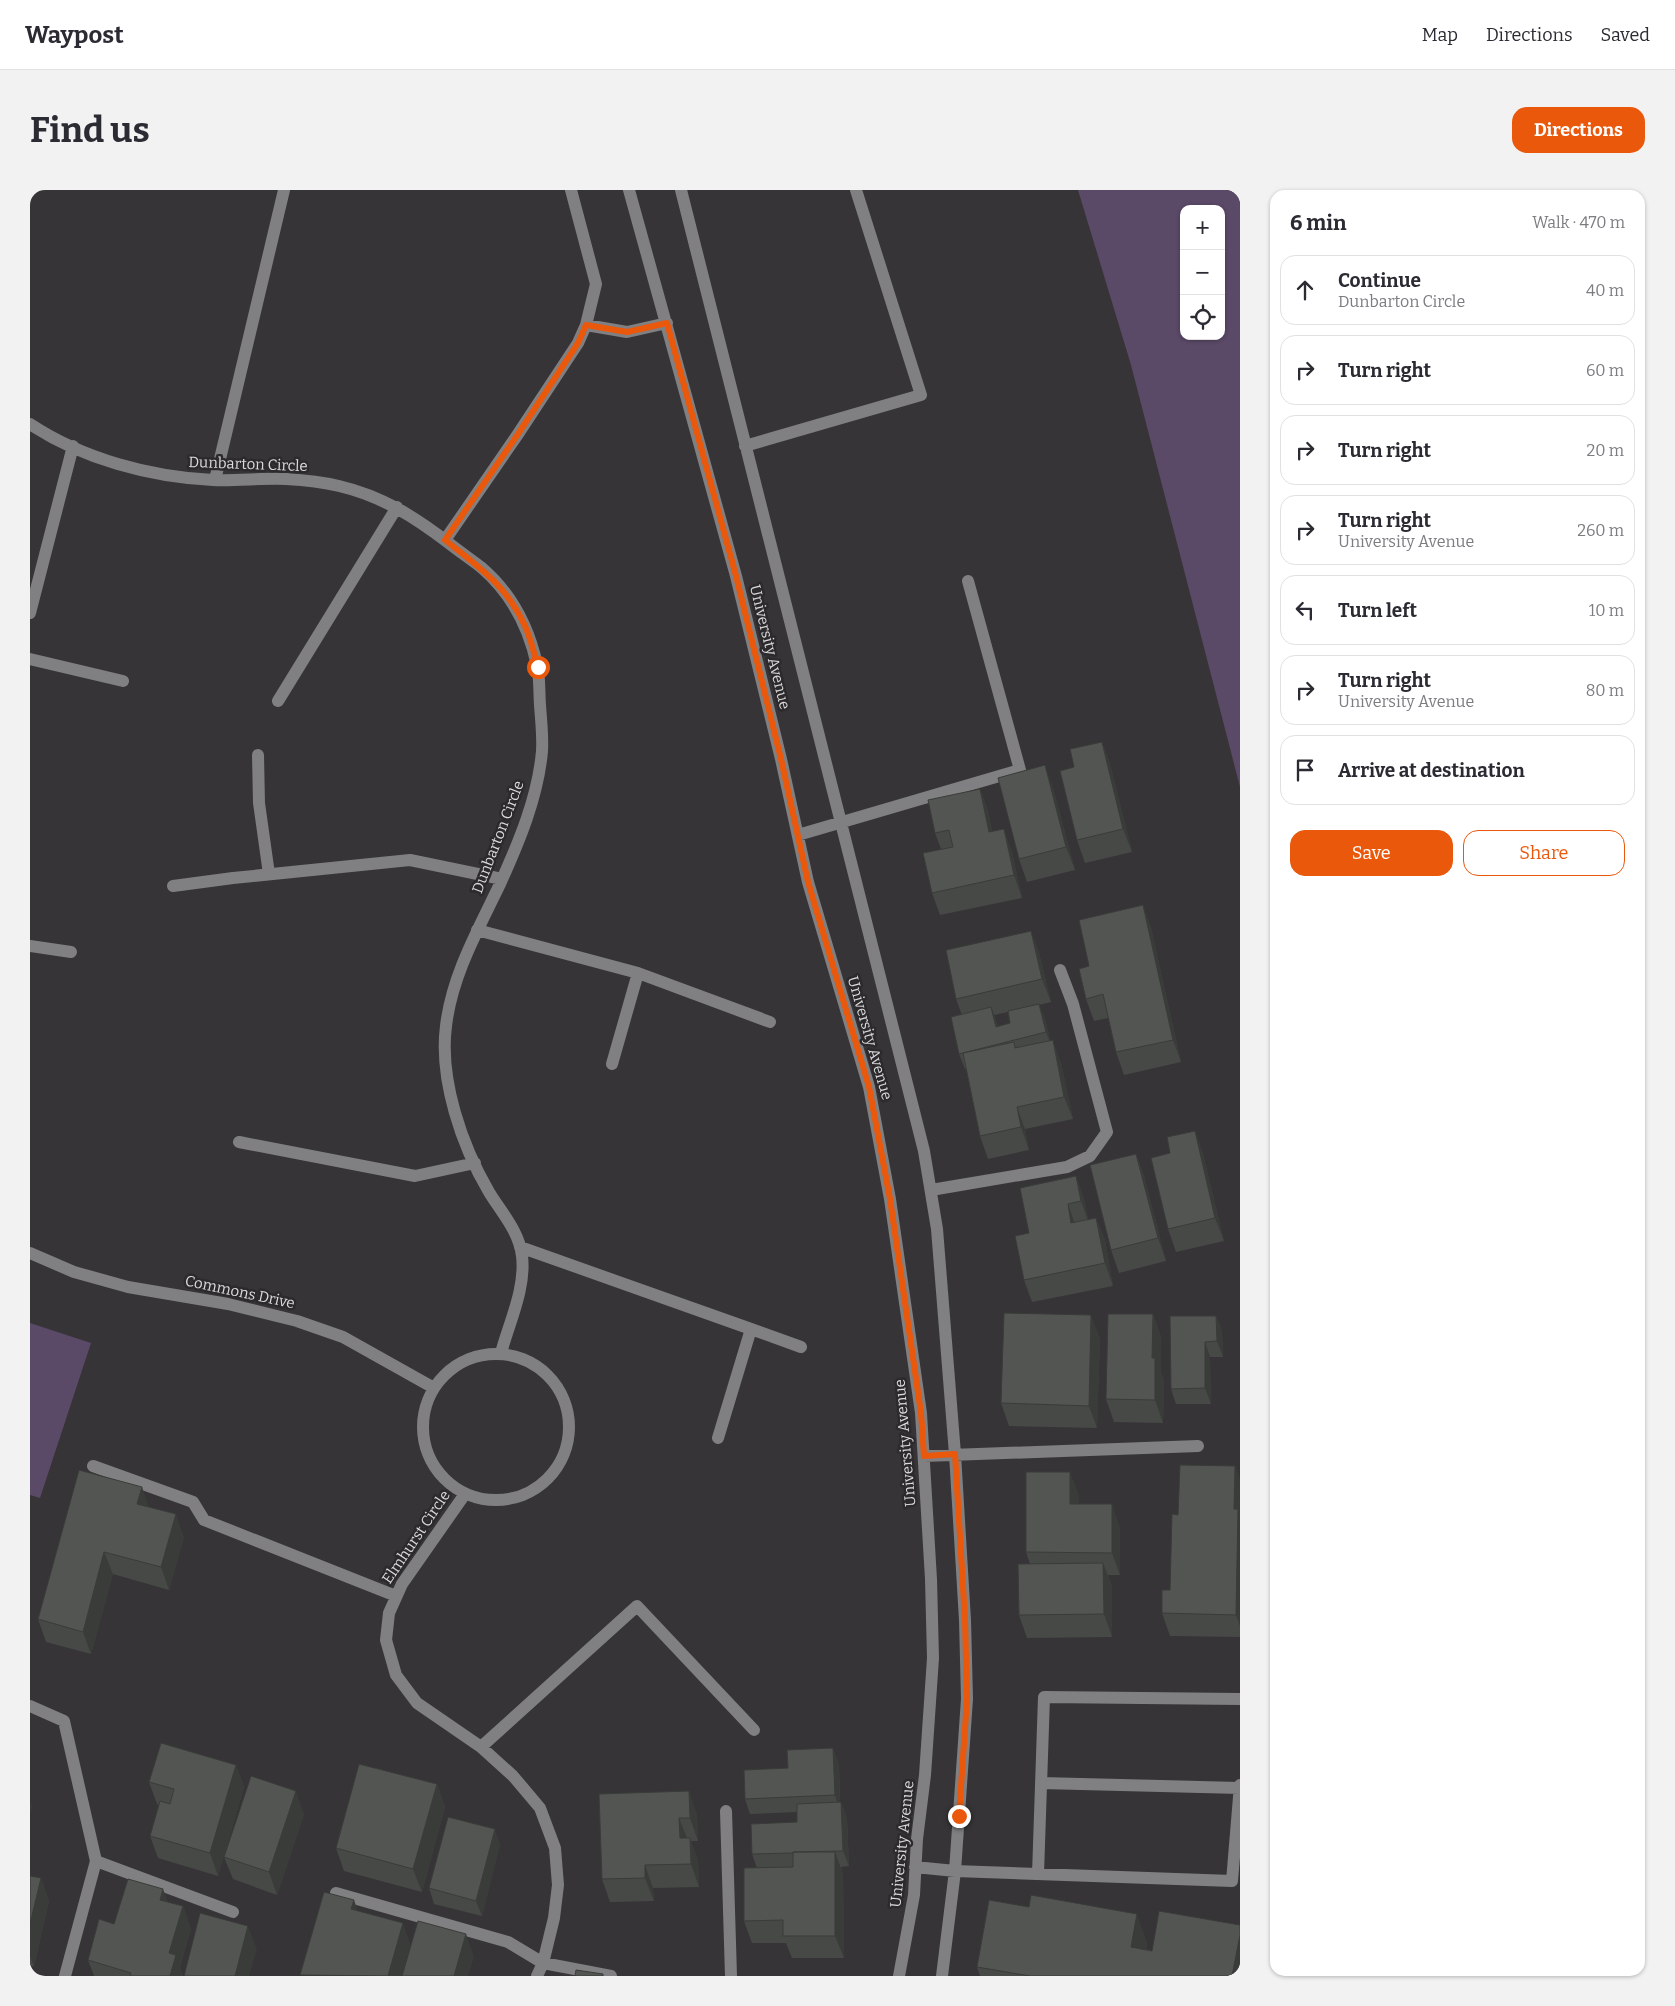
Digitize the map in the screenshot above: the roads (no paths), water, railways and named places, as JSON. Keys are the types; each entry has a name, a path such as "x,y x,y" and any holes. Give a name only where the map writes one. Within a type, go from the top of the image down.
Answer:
{"street":[{"path":"215,480 284,190"},
{"path":"445,540 578,343 586,325 596,284 571,190"},
{"name":"University Avenue","path":"629,190 736,576 808,882 869,1087 891,1209 921,1413 931,1579 933,1658 914,1895 899,1976"},
{"name":"University Avenue","path":"681,190 924,1151 937,1229 955,1454 965,1620 967,1699 955,1871 942,1976"},
{"path":"745,446 921,395 856,190"},
{"path":"586,325 627,332 667,323"},
{"name":"Dunbarton Circle","path":"30,424 73,446 121,465 174,477 215,480 286,479 336,486 363,493 421,521 484,570 509,597 525,627 538,667 542,746 539,778 528,814 502,879 458,974 450,1000 445,1031 445,1061 461,1133 487,1189 516,1235 520,1247 523,1268 518,1295 501,1353"},
{"path":"30,613 73,446"},
{"path":"278,702 397,508"},
{"path":"798,835 1020,770 968,581"},
{"path":"30,659 124,681"},
{"path":"258,755 259,803 269,874"},
{"path":"173,886 410,860 502,879"},
{"path":"477,930 638,973 770,1022"},
{"path":"30,946 71,952"},
{"path":"931,1190 1067,1167 1090,1156 1107,1132 1073,1004 1060,970"},
{"path":"612,1064 638,973"},
{"path":"239,1142 415,1176 475,1163"},
{"path":"520,1247 801,1347"},
{"name":"Commons Drive","path":"30,1253 74,1272 128,1287 228,1304 297,1321 343,1337 434,1388"},
{"path":"718,1438 751,1329"},
{"path":"501,1353 526,1359 547,1374 562,1394 570,1419 568,1445 557,1468 539,1487 516,1498 490,1501 465,1494 441,1476 426,1448 423,1418 434,1388 446,1373 462,1362 481,1355 501,1353"},
{"path":"924,1456 1198,1446"},
{"path":"94,1466 193,1502 204,1520 396,1596"},
{"name":"Elmhurst Circle","path":"465,1494 402,1584 389,1613 386,1640 396,1675 417,1703 481,1747 513,1776 540,1808 555,1848 558,1885 554,1918 543,1963 537,1976"},
{"path":"481,1747 637,1606 754,1730"},
{"path":"1038,1874 1044,1697 1240,1699"},
{"path":"30,1706 64,1721 96,1862 66,1976"},
{"path":"916,1867 955,1871 1232,1881 1240,1787 1041,1783"},
{"path":"726,1810 732,1976"},
{"path":"96,1862 232,1912"},
{"path":"336,1893 508,1942 543,1963 611,1976"}]}
